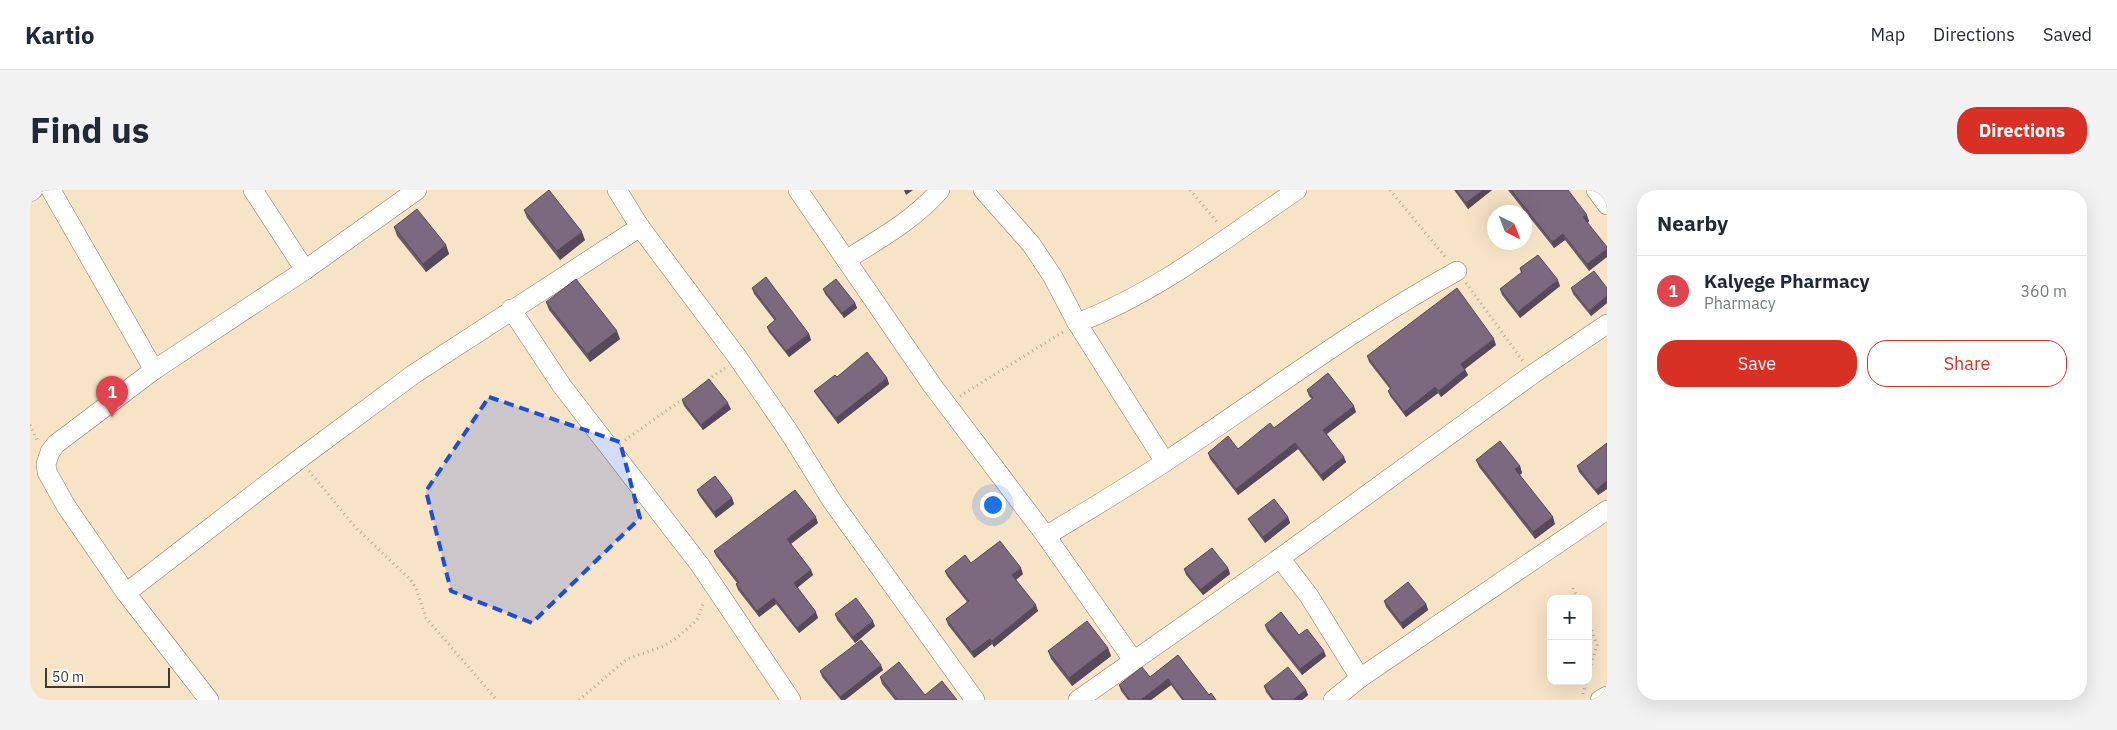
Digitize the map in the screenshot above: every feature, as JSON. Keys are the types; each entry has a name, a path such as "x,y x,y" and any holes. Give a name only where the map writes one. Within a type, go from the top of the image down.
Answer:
{"street":[{"path":"51,190 154,370"},
{"path":"253,190 305,270"},
{"path":"209,700 126,594 66,506 47,472 46,458 56,444 154,370 305,270 417,190"},
{"path":"617,190 640,226 738,358 789,432 832,501 975,700"},
{"path":"798,190 947,404 1046,536 1133,660"},
{"path":"846,260 894,230 930,201 940,190"},
{"path":"984,190 1031,244 1053,276 1077,323 1165,462"},
{"path":"1077,323 1125,301 1186,266 1297,190"},
{"path":"1596,190 1607,206"},
{"path":"126,594 302,457 414,374 640,226"},
{"path":"1046,536 1165,462 1313,360 1420,291 1457,271"},
{"path":"511,309 562,386 710,579 791,700"},
{"path":"1078,700 1280,558 1533,374 1607,324"},
{"path":"1333,700 1360,678 1607,510"},
{"path":"1280,558 1309,596 1360,678"},
{"path":"1600,700 1607,696"}],"path":[{"path":"1190,190 1229,236"},
{"path":"947,404 1077,323"},
{"path":"701,386 738,358"},
{"path":"611,450 687,397"},
{"path":"302,457 322,488 356,528 410,579 416,588 426,618 496,700"},
{"path":"579,700 626,659 664,646 697,620 704,605 710,579"},
{"path":"1573,588 1576,595"},
{"path":"1592,632 1597,645 1592,661"},
{"path":"1582,700 1585,685"}],"highlighted area":[{"path":"489,397 620,442 640,518 532,623 451,591 426,491"}],"building":[{"path":"549,190 582,232 557,251 524,210"},
{"path":"1456,190 1483,190 1466,203"},
{"path":"1511,190 1568,190 1587,215 1583,217 1607,249 1587,264 1563,234 1552,242 1532,217 1532,205 1523,205"},
{"path":"417,209 446,245 423,264 394,227"},
{"path":"1538,255 1558,280 1518,312 1500,289 1522,272 1520,268"},
{"path":"1594,271 1607,288 1607,296 1589,311 1571,288"},
{"path":"766,277 809,334 786,351 767,327 776,319 752,288"},
{"path":"576,279 617,331 587,354 546,302"},
{"path":"836,279 855,303 842,313 823,289"},
{"path":"1457,288 1494,339 1461,364 1465,370 1439,391 1435,387 1404,412 1388,391 1391,388 1367,356"},
{"path":"867,352 887,378 836,418 814,391 835,375 837,377"},
{"path":"1328,373 1354,406 1323,430 1344,457 1321,475 1295,443 1236,489 1208,453 1228,436 1238,449 1270,423 1274,428 1313,398 1307,390"},
{"path":"709,379 728,403 701,425 682,400"},
{"path":"1500,441 1520,466 1515,469 1553,517 1533,532 1476,460"},
{"path":"1607,443 1607,481 1596,490 1577,466"},
{"path":"715,476 732,498 714,512 697,490"},
{"path":"795,490 816,517 787,539 811,570 794,583 816,612 797,628 774,598 757,611 736,584 739,582 714,551"},
{"path":"1274,499 1288,517 1263,537 1248,519"},
{"path":"1000,541 1021,568 1012,575 1036,605 992,641 990,639 972,652 946,619 969,601 945,571 965,555 971,563"},
{"path":"1212,548 1228,568 1200,590 1184,569"},
{"path":"1408,582 1426,604 1401,623 1384,601"},
{"path":"856,598 873,621 853,637 835,614"},
{"path":"1281,612 1299,635 1307,629 1324,651 1300,669 1265,625"},
{"path":"1087,621 1108,648 1069,678 1048,651"},
{"path":"861,640 881,665 840,697 820,671"},
{"path":"1178,655 1209,695 1211,693 1216,700 1184,700 1168,679 1141,700 1130,700 1119,685 1142,667 1150,677"},
{"path":"899,662 925,695 942,681 957,700 898,700 880,677"},
{"path":"1288,667 1306,690 1293,700 1274,700 1264,686"}],"place":[{"name":"Kalyege Pharmacy","path":"112,417"}]}
